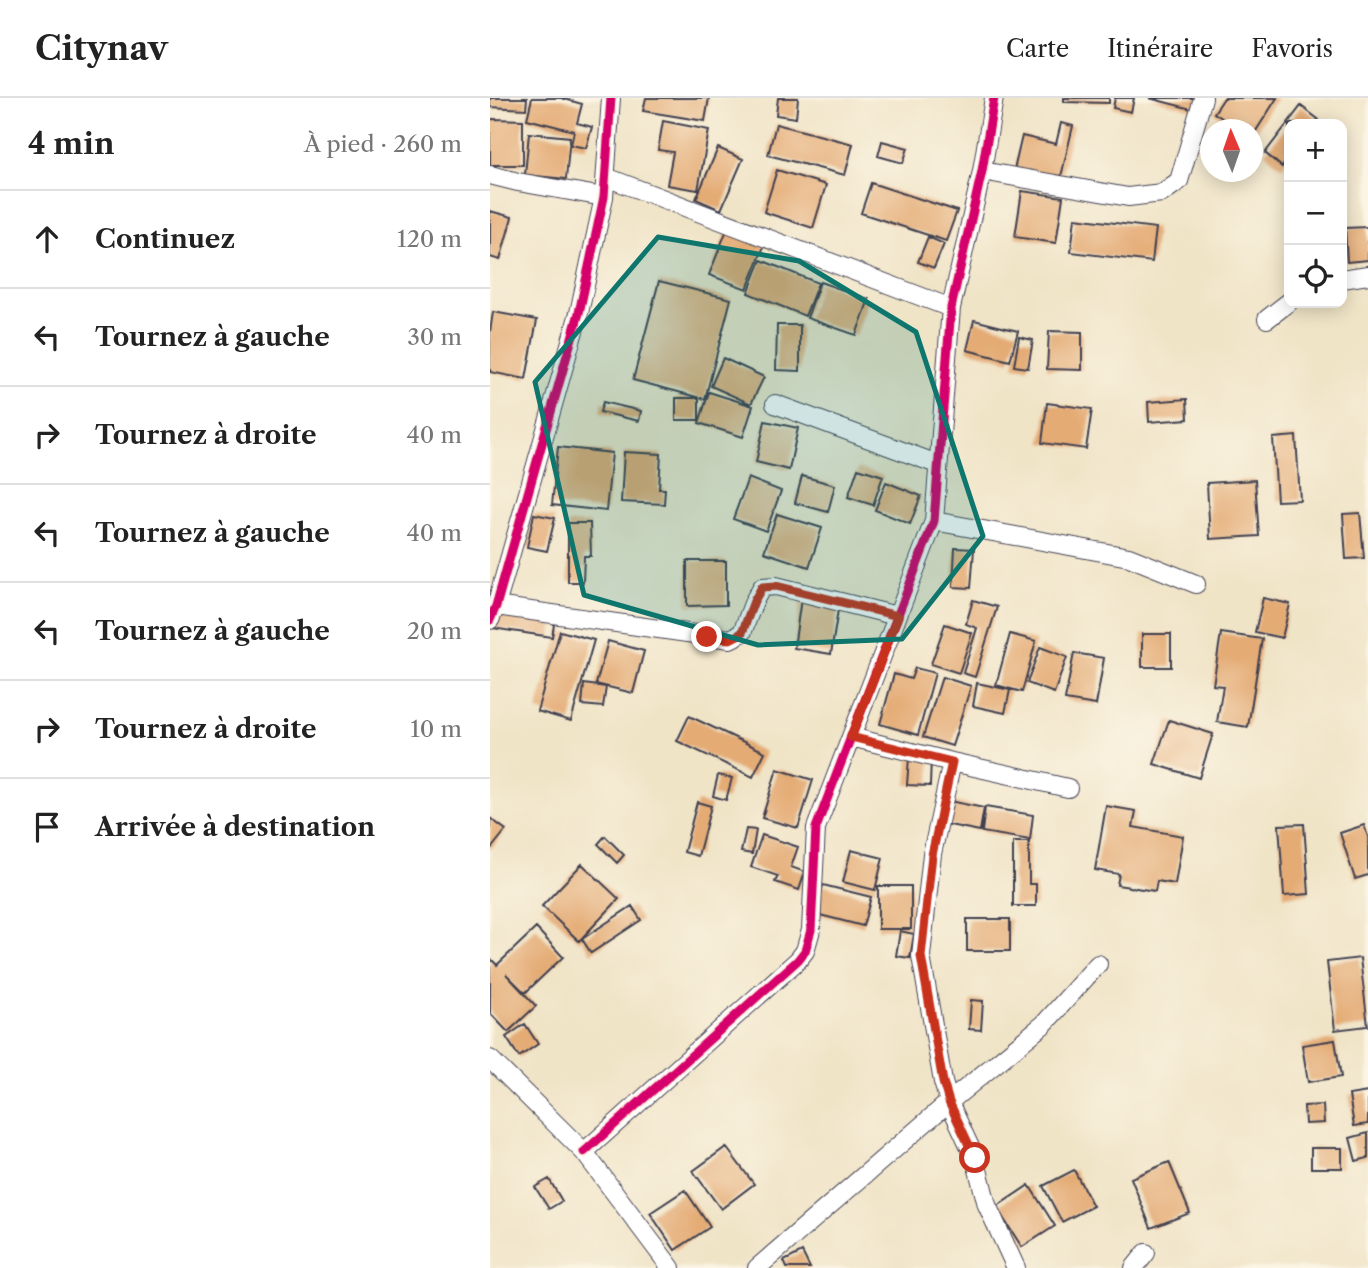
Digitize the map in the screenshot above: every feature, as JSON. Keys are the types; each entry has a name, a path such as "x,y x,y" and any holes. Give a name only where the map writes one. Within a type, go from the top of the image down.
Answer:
{"street":[{"path":"611,98 604,197 579,313 493,613 730,639 742,633 762,587 776,586 898,616"},
{"path":"584,1152 805,951 811,930 816,828 933,521 950,308 982,171 993,98"},
{"path":"982,171 1128,197 1162,193 1179,181 1203,98"},
{"path":"490,175 604,197"},
{"path":"606,177 950,308"},
{"path":"1347,278 1368,275"},
{"path":"1267,319 1284,306"},
{"path":"775,404 937,464"},
{"path":"933,521 1129,557 1196,584"},
{"path":"851,737 1068,788"},
{"path":"952,762 932,855 921,956 943,1082 949,1102 975,1158 987,1205 1016,1268"},
{"path":"757,1268 949,1102 1044,1024 1098,964"},
{"path":"490,1059 584,1152 671,1268"},
{"path":"1134,1268 1146,1253"}],"highlighted area":[{"path":"658,237 799,261 916,332 983,536 902,639 758,645 584,595 535,382"}],"building":[{"path":"490,98 527,98 526,109 490,107"},
{"path":"532,98 561,98 582,104 577,123 592,127 586,148 571,145 574,131 527,119"},
{"path":"646,98 709,98 705,121 643,111"},
{"path":"778,98 798,98 796,118 776,115"},
{"path":"1064,98 1109,98 1109,103 1064,102"},
{"path":"1115,98 1134,98 1131,112 1113,108"},
{"path":"1149,98 1202,98 1199,111"},
{"path":"1224,98 1277,98 1263,120 1224,119 1214,113"},
{"path":"1301,106 1318,119 1291,119"},
{"path":"490,119 523,120 523,165 490,165"},
{"path":"663,121 709,130 698,190 667,185 673,152 658,150"},
{"path":"1061,123 1073,126 1060,181 1014,170 1022,136 1056,144"},
{"path":"776,124 853,144 845,175 768,155"},
{"path":"1284,128 1282,167 1265,153"},
{"path":"529,133 570,137 566,179 525,175"},
{"path":"882,141 908,148 903,163 878,156"},
{"path":"718,148 743,159 721,210 696,199"},
{"path":"777,170 826,185 813,228 764,212"},
{"path":"871,183 957,211 946,241 861,213"},
{"path":"1022,191 1063,197 1056,243 1015,237"},
{"path":"490,211 512,217 500,260 490,257"},
{"path":"1075,218 1156,228 1152,262 1071,252"},
{"path":"728,227 766,241 747,289 709,275"},
{"path":"1368,227 1368,260 1347,262 1347,228"},
{"path":"928,237 944,244 934,268 918,262"},
{"path":"761,260 818,283 805,316 748,293"},
{"path":"659,281 731,299 705,399 633,380"},
{"path":"820,282 869,299 856,335 807,318"},
{"path":"493,312 537,320 526,379 490,372"},
{"path":"974,320 1018,331 1010,361 967,350"},
{"path":"777,325 800,325 800,371 776,370"},
{"path":"1049,331 1082,332 1082,370 1047,369"},
{"path":"1019,337 1033,340 1028,368 1014,366"},
{"path":"723,358 764,377 751,404 711,386"},
{"path":"709,392 753,406 743,437 699,423"},
{"path":"676,398 699,398 699,420 676,420"},
{"path":"1187,399 1188,419 1149,422 1148,402"},
{"path":"603,402 641,411 639,421 600,412"},
{"path":"1047,403 1092,409 1086,449 1042,443"},
{"path":"765,421 798,428 789,470 756,462"},
{"path":"1296,436 1300,500 1277,501 1273,438"},
{"path":"558,447 612,453 606,511 552,505"},
{"path":"624,452 661,454 659,489 665,489 664,504 621,502"},
{"path":"858,468 883,476 873,505 848,497"},
{"path":"802,476 835,485 828,512 795,503"},
{"path":"748,478 781,491 766,531 733,519"},
{"path":"1255,480 1259,536 1210,539 1207,483"},
{"path":"886,482 921,496 910,524 875,510"},
{"path":"1360,513 1364,558 1346,559 1343,514"},
{"path":"534,514 555,518 547,551 527,547"},
{"path":"777,514 822,528 809,567 764,552"},
{"path":"568,523 590,523 591,556 584,556 583,582 568,582"},
{"path":"955,548 974,549 971,588 953,587"},
{"path":"687,561 726,561 726,605 687,606"},
{"path":"802,591 840,597 831,654 794,648"},
{"path":"1263,598 1290,604 1282,638 1255,632"},
{"path":"973,600 997,607 975,677 963,673 977,628 966,624"},
{"path":"495,603 556,612 552,637 492,628"},
{"path":"945,624 972,633 959,673 931,664"},
{"path":"560,631 594,640 571,721 537,711"},
{"path":"1221,633 1262,639 1248,727 1217,722 1223,686 1213,685"},
{"path":"1010,634 1036,641 1022,692 996,685"},
{"path":"1142,634 1171,634 1171,667 1142,667"},
{"path":"608,641 644,651 633,693 596,684"},
{"path":"1040,647 1067,657 1054,693 1027,683"},
{"path":"1074,653 1104,658 1096,705 1065,700"},
{"path":"915,668 935,673 918,735 880,724 894,674 911,679"},
{"path":"942,677 971,686 952,746 923,737"},
{"path":"977,683 1010,690 1005,713 973,706"},
{"path":"584,684 606,687 603,707 582,705"},
{"path":"689,716 765,752 753,777 677,741"},
{"path":"1169,720 1213,734 1199,778 1154,764"},
{"path":"909,757 931,757 930,786 907,785"},
{"path":"777,769 813,780 798,828 762,818"},
{"path":"718,775 732,778 726,800 713,796"},
{"path":"944,800 984,808 980,831 939,823"},
{"path":"697,802 711,806 698,856 684,852"},
{"path":"1106,806 1136,811 1133,827 1183,836 1175,884 1157,881 1155,891 1117,885 1119,874 1095,870"},
{"path":"985,807 1033,815 1030,840 982,832"},
{"path":"490,818 506,830 490,850"},
{"path":"1304,824 1309,894 1284,896 1279,825"},
{"path":"1364,825 1368,837 1368,875 1355,879 1340,833"},
{"path":"746,829 756,830 752,854 741,852"},
{"path":"762,835 798,847 791,867 805,872 799,890 775,882 778,876 751,867"},
{"path":"605,836 624,855 617,863 598,844"},
{"path":"1013,842 1029,842 1029,884 1036,884 1036,906 1013,906"},
{"path":"851,850 883,858 875,890 843,882"},
{"path":"582,864 619,899 579,941 542,906"},
{"path":"823,885 871,897 863,926 816,914"},
{"path":"878,886 911,886 911,929 878,929"},
{"path":"632,906 641,920 591,953 582,939"},
{"path":"967,919 1010,919 1010,951 967,951"},
{"path":"536,928 563,957 525,993 506,974 536,1006 508,1032 490,1013 490,958 497,965"},
{"path":"900,931 914,934 910,958 896,956"},
{"path":"1360,958 1368,1026 1335,1030 1327,962"},
{"path":"971,1000 983,1001 981,1030 969,1029"},
{"path":"525,1024 538,1044 519,1057 506,1037"},
{"path":"1335,1040 1341,1077 1308,1082 1302,1045"},
{"path":"1368,1092 1368,1124 1354,1126 1349,1095"},
{"path":"1323,1105 1324,1123 1305,1124 1304,1106"},
{"path":"1368,1133 1368,1158 1356,1161 1350,1138"},
{"path":"726,1147 754,1184 721,1209 693,1171"},
{"path":"1311,1148 1342,1148 1342,1168 1311,1168"},
{"path":"1169,1162 1190,1213 1151,1228 1131,1178"},
{"path":"1074,1170 1093,1206 1062,1222 1043,1186"},
{"path":"549,1179 562,1201 549,1209 535,1187"},
{"path":"1029,1185 1055,1226 1022,1247 996,1207"},
{"path":"685,1190 710,1227 675,1250 650,1213"},
{"path":"802,1252 810,1268 787,1268 784,1261"}],"cycle path":[{"path":"490,620 579,313 604,197 611,98"},
{"path":"584,1152 805,951 811,930 816,828 934,521 951,308 982,171 994,98"}],"route":[{"path":"707,637 730,639 742,633 762,587 776,586 898,616 851,737 952,762 932,855 921,956 943,1082 949,1102 975,1158"}]}
